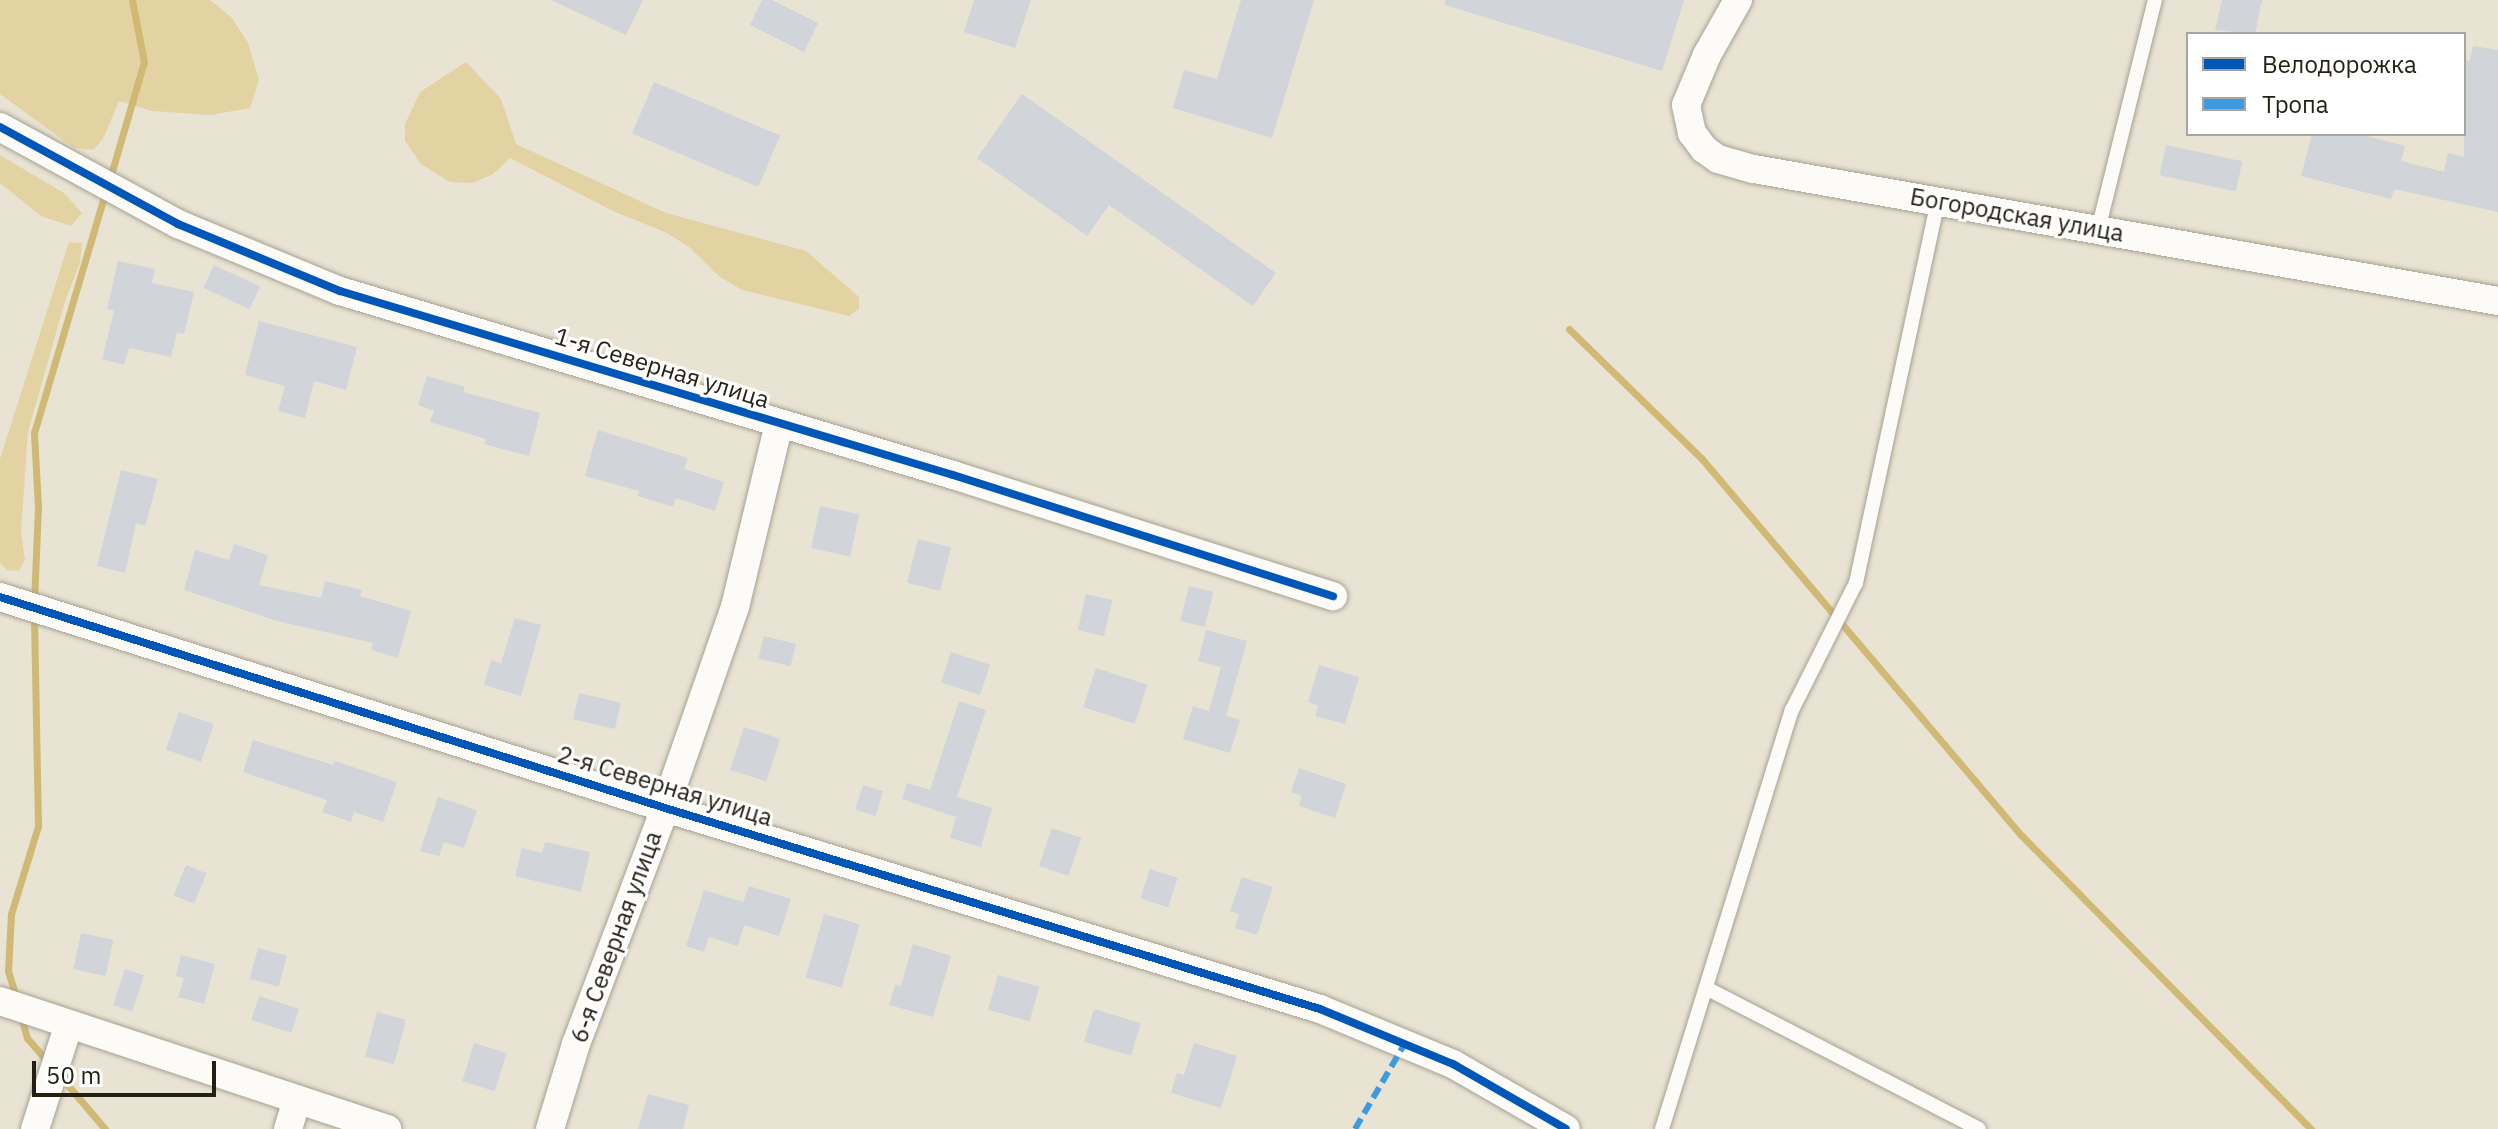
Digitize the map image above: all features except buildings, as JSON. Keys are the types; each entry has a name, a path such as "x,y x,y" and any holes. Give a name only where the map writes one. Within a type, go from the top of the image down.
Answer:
{"street":[{"name":"Богородская улица","path":"1738,0 1707,55 1686,105 1686,118 1704,149 1718,159 1754,169 2498,301"},
{"name":"1-я Северная улица","path":"0,127 178,224 340,291 953,475 1333,596"},
{"name":"6-я Северная улица","path":"550,1129 576,1044 665,808 735,607 779,424"},
{"name":"2-я Северная улица","path":"0,597 665,808 1320,1009 1453,1064 1566,1129"},
{"path":"0,1001 387,1129"},
{"path":"35,1129 69,1024"},
{"path":"288,1129 297,1099"}],"lane":[{"path":"2098,230 2155,0"},
{"path":"1662,1129 1792,710 1856,583 1938,201"},
{"path":"1706,988 1979,1129"}],"shaded area":[{"path":"0,0 210,0 232,18 248,43 259,80 250,108 211,115 152,111 119,101 103,139 93,150 74,148 0,94"},
{"path":"466,62 501,99 516,144 666,213 806,251 859,297 859,309 849,316 742,290 719,276 689,247 667,233 613,211 510,158 493,174 472,183 450,182 421,164 405,141 405,124 420,92"},
{"path":"0,155 64,193 82,213 71,226 41,216 0,183"},
{"path":"69,242 82,243 80,263 65,301 28,432 21,532 25,559 19,571 7,570 0,563 0,459"}],"waterway":[{"path":"110,178 144,62 132,0"},
{"path":"34,602 38,507 34,433 105,193"},
{"path":"1569,329 1702,459 2022,836 2311,1129"},
{"path":"16,997 8,971 11,914 38,826 34,615"},
{"path":"21,1017 27,1038 49,1063"},
{"path":"60,1076 105,1129"}],"marked path":[{"path":"1355,1129 1405,1043"}],"cycle path":[{"path":"0,127 178,224 340,291 953,475 1333,596"},
{"path":"0,597 665,808 1320,1009 1453,1064 1566,1129"}]}
